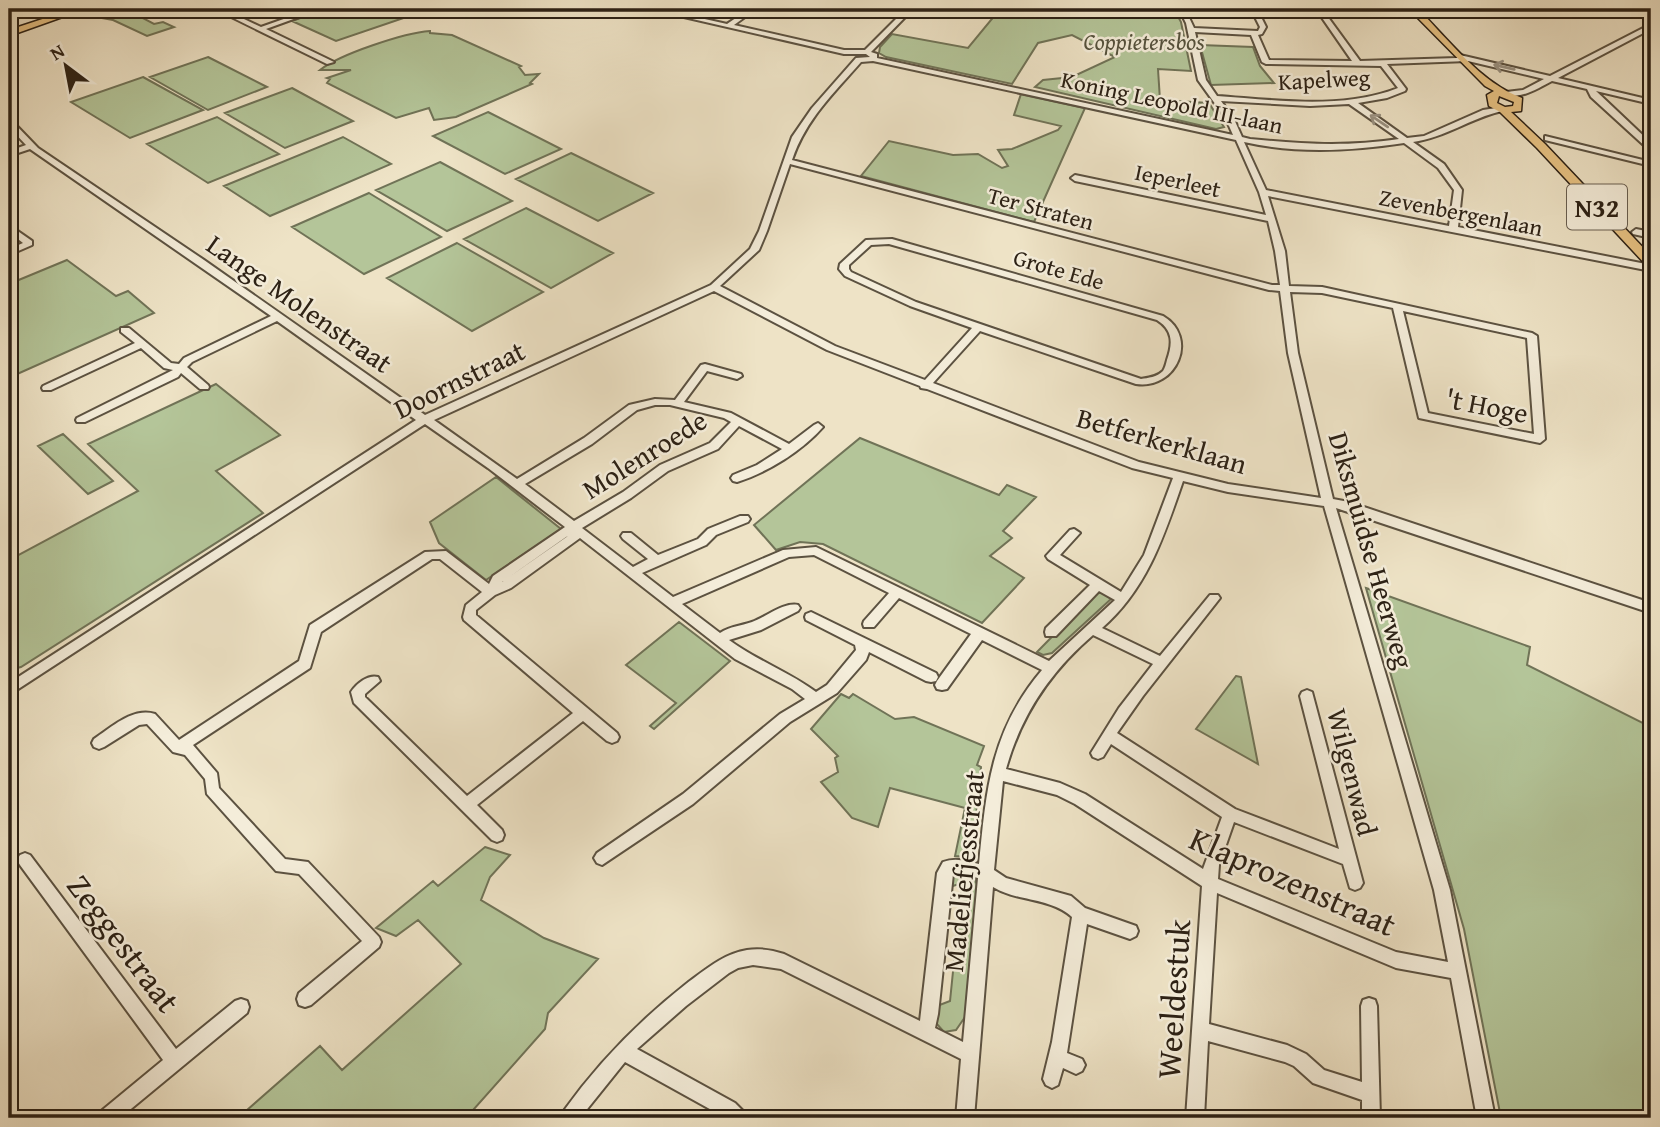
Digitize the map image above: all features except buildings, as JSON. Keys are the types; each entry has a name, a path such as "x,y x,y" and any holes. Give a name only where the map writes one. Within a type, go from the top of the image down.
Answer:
{"main road":[{"path":"9,33 81,9"},
{"name":"N32","path":"1413,9 1545,142 1651,266"}],"street":[{"path":"218,9 330,62"},
{"path":"260,29 318,9"},
{"name":"Koning Leopold III-laan","path":"653,9 856,57 870,55 1277,145 1336,148 1408,141 1440,134 1505,104"},
{"path":"728,26 753,9"},
{"path":"870,55 910,9"},
{"name":"Diksmuidse Heerweg","path":"1182,9 1191,30 1202,79 1230,119 1263,192 1272,219 1286,287 1293,353 1328,501 1426,827 1459,972 1486,1118"},
{"path":"1191,30 1254,33 1263,31 1254,9"},
{"path":"1319,9 1358,64"},
{"path":"1467,121 1496,117 1505,104 1522,93 1651,26"},
{"path":"1254,33 1266,62 1385,63"},
{"path":"1505,104 1574,76 1651,33"},
{"path":"1606,49 1615,52"},
{"name":"Doornstraat","path":"10,688 423,420 714,287 754,250 787,161 806,123 856,57"},
{"name":"Kapelweg","path":"1214,97 1284,103 1350,101 1402,89 1385,63 1459,58 1651,102"},
{"path":"1574,76 1590,87 1594,95 1651,147"},
{"path":"1350,101 1441,166 1458,190 1453,230"},
{"name":"Lange Molenstraat","path":"9,124 30,146 517,484 740,655 797,685 816,699"},
{"path":"1545,142 1651,164"},
{"path":"9,154 30,146"},
{"name":"Ter Straten","path":"787,161 1272,289 1286,287"},
{"name":"Ieperleet","path":"1075,178 1272,219"},
{"name":"Zevenbergenlaan","path":"1263,192 1651,266"},
{"path":"9,228 29,243 9,251"},
{"path":"1636,232 1651,235"},
{"name":"Grote Ede","path":"886,240 1160,318 1173,326 1177,336 1167,373 1156,380 1140,382 978,327 913,304 851,276 845,271 845,264 867,243 886,240"},
{"name":"Betferkerklaan","path":"714,287 824,345 1106,454 1179,477 1248,491 1328,501 1651,608"},
{"name":"'t Hoge","path":"1286,287 1322,290 1397,306 1532,336 1539,439 1423,416 1397,306"},
{"path":"81,421 174,375 188,360 277,317"},
{"path":"925,386 978,327"},
{"path":"125,330 168,366 180,367 204,387"},
{"path":"47,388 142,344"},
{"path":"677,404 705,367 737,376"},
{"path":"517,484 587,441 633,407 654,402 715,411 790,449"},
{"name":"Molenroede","path":"491,592 507,585 574,538 574,528 664,468 714,446 738,421"},
{"path":"737,478 761,468 818,427"},
{"name":"Madeliefjesstraat","path":"965,1118 997,773 1020,712 1050,668 1123,600 1153,551 1179,477"},
{"path":"632,573 702,542 712,532 744,519"},
{"path":"1074,533 1052,556 1123,600"},
{"path":"627,536 657,560"},
{"path":"672,603 784,554 802,550 826,554 1050,668"},
{"path":"178,748 305,664 315,629 429,555 442,554 491,592 470,608 470,617 612,737"},
{"path":"1051,632 1098,584"},
{"path":"869,624 898,591"},
{"path":"1098,753 1127,705 1214,598"},
{"path":"719,640 729,633 756,626 794,608"},
{"path":"811,617 936,681 979,632"},
{"path":"1092,629 1163,663"},
{"path":"602,858 688,799 785,718 832,689 861,656 861,642"},
{"path":"373,681 358,692 359,699 497,835"},
{"name":"Wilgenwad","path":"1307,696 1355,883"},
{"path":"467,804 583,713"},
{"path":"99,743 136,719 150,718 178,748 189,750 212,777 212,790 281,866 303,867 373,942 305,999"},
{"name":"Wilgenwad","path":"1108,736 1230,814 1349,860"},
{"name":"Klaprozenstraat","path":"997,773 1060,789 1080,799 1211,883 1396,960 1459,972"},
{"path":"1211,883 1211,865 1230,814"},
{"name":"Zeggestraat","path":"25,860 175,1062"},
{"path":"925,1033 930,1014 945,873 948,867 958,866 986,873 1002,884 1065,901 1080,914 1130,931"},
{"name":"Weeldestuk","path":"1195,1118 1211,883"},
{"path":"1052,1079 1080,914"},
{"path":"569,1118 596,1081 623,1051 713,974 732,962 753,956 769,956 784,962 971,1055"},
{"path":"1368,1006 1371,1118"},
{"path":"106,1118 242,1007"},
{"path":"1201,1030 1287,1054 1300,1060 1319,1077 1371,1094"},
{"path":"623,1051 729,1110 738,1118"},
{"path":"1057,1058 1076,1065"}],"green space":[{"path":"126,9 135,10 133,13 154,24 163,22 174,27 147,36 113,20 102,18 111,19 115,17 108,14"},
{"path":"325,9 430,9 336,41 292,21"},
{"name":"Coppietersbos","path":"1000,9 1174,9 1181,22 1191,71 1158,69 1160,100 1209,103 1224,127 1216,129 1035,87 1043,80 1072,77 1115,57 1072,35 1038,43 1012,84 886,57 879,53 880,47 892,34 968,48"},
{"path":"430,31 452,35 521,66 519,67 525,75 539,74 530,83 532,84 456,117 434,120 429,108 396,118 327,83 330,79 327,78 351,70 320,70 342,57 373,45"},
{"path":"1200,45 1253,47 1260,66 1274,83 1211,85"},
{"path":"208,57 267,87 208,110 150,77"},
{"path":"143,77 203,110 130,138 71,102"},
{"path":"292,88 353,121 285,148 225,113"},
{"path":"1021,94 1085,108 1034,222 861,176 889,141 953,155 978,154 1002,168 1008,166 998,150 1012,149 1058,130 1061,126 1014,115"},
{"path":"488,112 561,149 505,174 433,136"},
{"path":"217,117 279,154 208,183 147,144"},
{"path":"343,137 391,164 270,216 224,186"},
{"path":"571,153 653,193 598,221 516,179"},
{"path":"440,162 512,201 447,231 376,190"},
{"path":"369,193 441,237 364,274 292,227"},
{"path":"526,208 613,253 551,288 464,239"},
{"path":"457,243 543,292 472,331 387,278"},
{"path":"67,260 116,296 128,291 154,313 15,375 9,369 9,284"},
{"path":"216,384 280,435 216,471 263,513 21,667 9,670 9,560 138,491 88,444"},
{"path":"63,434 113,481 88,494 38,446"},
{"path":"860,438 999,495 1007,485 1036,497 1003,531 1012,538 990,556 1024,578 982,623 823,544 800,542 776,550 754,525"},
{"path":"496,477 561,529 486,580 439,543 430,522"},
{"path":"1366,588 1530,647 1527,665 1651,727 1651,1118 1501,1118 1464,929"},
{"path":"1102,592 1111,599 1052,653 1043,655 1037,652 1094,594"},
{"path":"679,622 730,661 654,729 650,726 676,703 626,665"},
{"path":"1236,676 1241,677 1258,764 1196,729"},
{"path":"841,694 849,698 853,694 895,719 914,717 984,746 977,765 981,767 972,854 969,857 955,856 965,808 890,788 878,827 852,818 821,782 838,772 835,758 838,756 811,729"},
{"path":"485,847 510,855 490,877 481,900 544,938 598,959 548,1013 545,1029 466,1118 238,1118 320,1046 342,1070 461,964 418,920 396,936 376,928 433,881 438,886"},
{"path":"961,873 973,876 977,884 965,1017 956,1030 944,1032 936,1023 937,1006 950,1001 962,883 950,887 954,875"}]}
